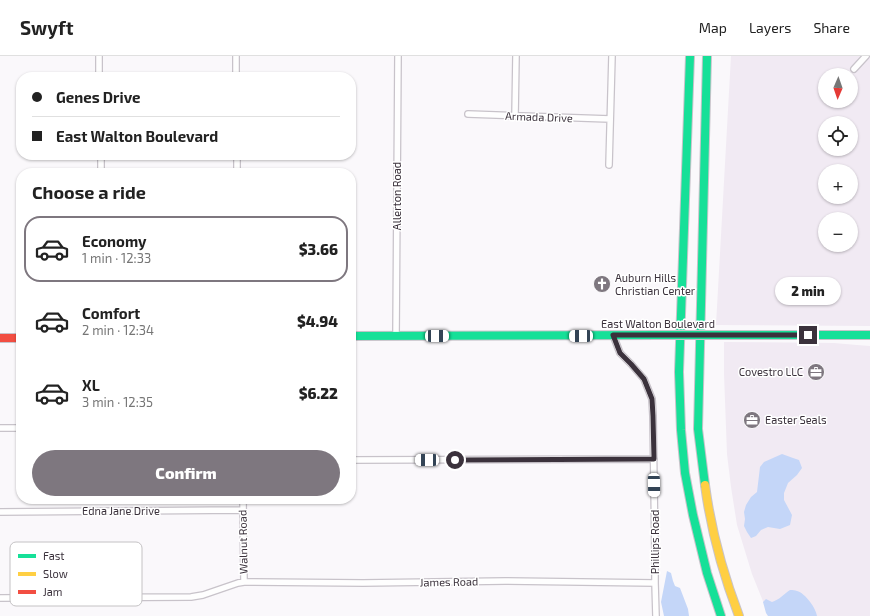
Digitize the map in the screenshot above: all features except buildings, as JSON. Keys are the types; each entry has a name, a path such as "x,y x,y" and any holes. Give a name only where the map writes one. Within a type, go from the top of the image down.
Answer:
{"main road":[{"path":"690,56 679,372 680,415 684,466 694,520 712,593 721,616"},
{"path":"707,56 698,430 708,505 726,578 739,616"},
{"name":"East Walton Boulevard","path":"356,336 870,335"},
{"path":"0,338 16,338"}],"street":[{"path":"99,56 99,72"},
{"path":"236,56 236,72"},
{"name":"Allerton Road","path":"396,336 398,56"},
{"path":"515,116 516,56"},
{"path":"609,165 612,56"},
{"path":"855,68 866,56"},
{"name":"Armada Drive","path":"468,114 610,119"},
{"name":"Phillips Road","path":"613,335 620,353 644,379 652,399 656,616"},
{"path":"0,428 16,428"},
{"path":"356,460 654,459"},
{"name":"Walnut Road","path":"142,598 170,598 203,595 238,582 244,582 243,504"},
{"name":"Edna Jane Drive","path":"0,512 243,510"},
{"name":"James Road","path":"244,582 363,583 505,581 655,583"}],"shaded area":[{"path":"731,56 870,56 870,326 716,325"},
{"path":"724,342 834,343 870,346 870,616 769,616 752,574 737,525 727,454"}],"water":[{"path":"782,454 799,460 802,468 788,483 784,493 784,500 792,515 790,525 780,529 768,527 761,530 756,536 751,538 744,526 744,512 751,497 757,492 760,467 764,462"},
{"path":"667,571 671,573 675,586 680,588 689,616 664,616 661,602"},
{"path":"790,590 800,592 807,598 815,609 817,616 768,616 763,602 766,599 772,602 775,601"}],"traffic: fast":[{"path":"690,56 679,372 681,430 685,473 693,515 707,573 721,616"},
{"path":"705,485 698,429 707,56"},
{"path":"356,336 659,335"},
{"path":"659,335 715,335"},
{"path":"715,335 870,335"}],"traffic: slow":[{"path":"705,485 718,552 739,616"}],"traffic: jam":[{"path":"0,338 16,338"}],"place":[{"name":"Auburn Hills Christian Center","path":"602,284"},
{"name":"Covestro LLC","path":"816,372"},
{"name":"Easter Seals","path":"752,420"}],"route":[{"path":"455,460 654,459 652,399 644,379 620,353 613,335 808,335"}]}
